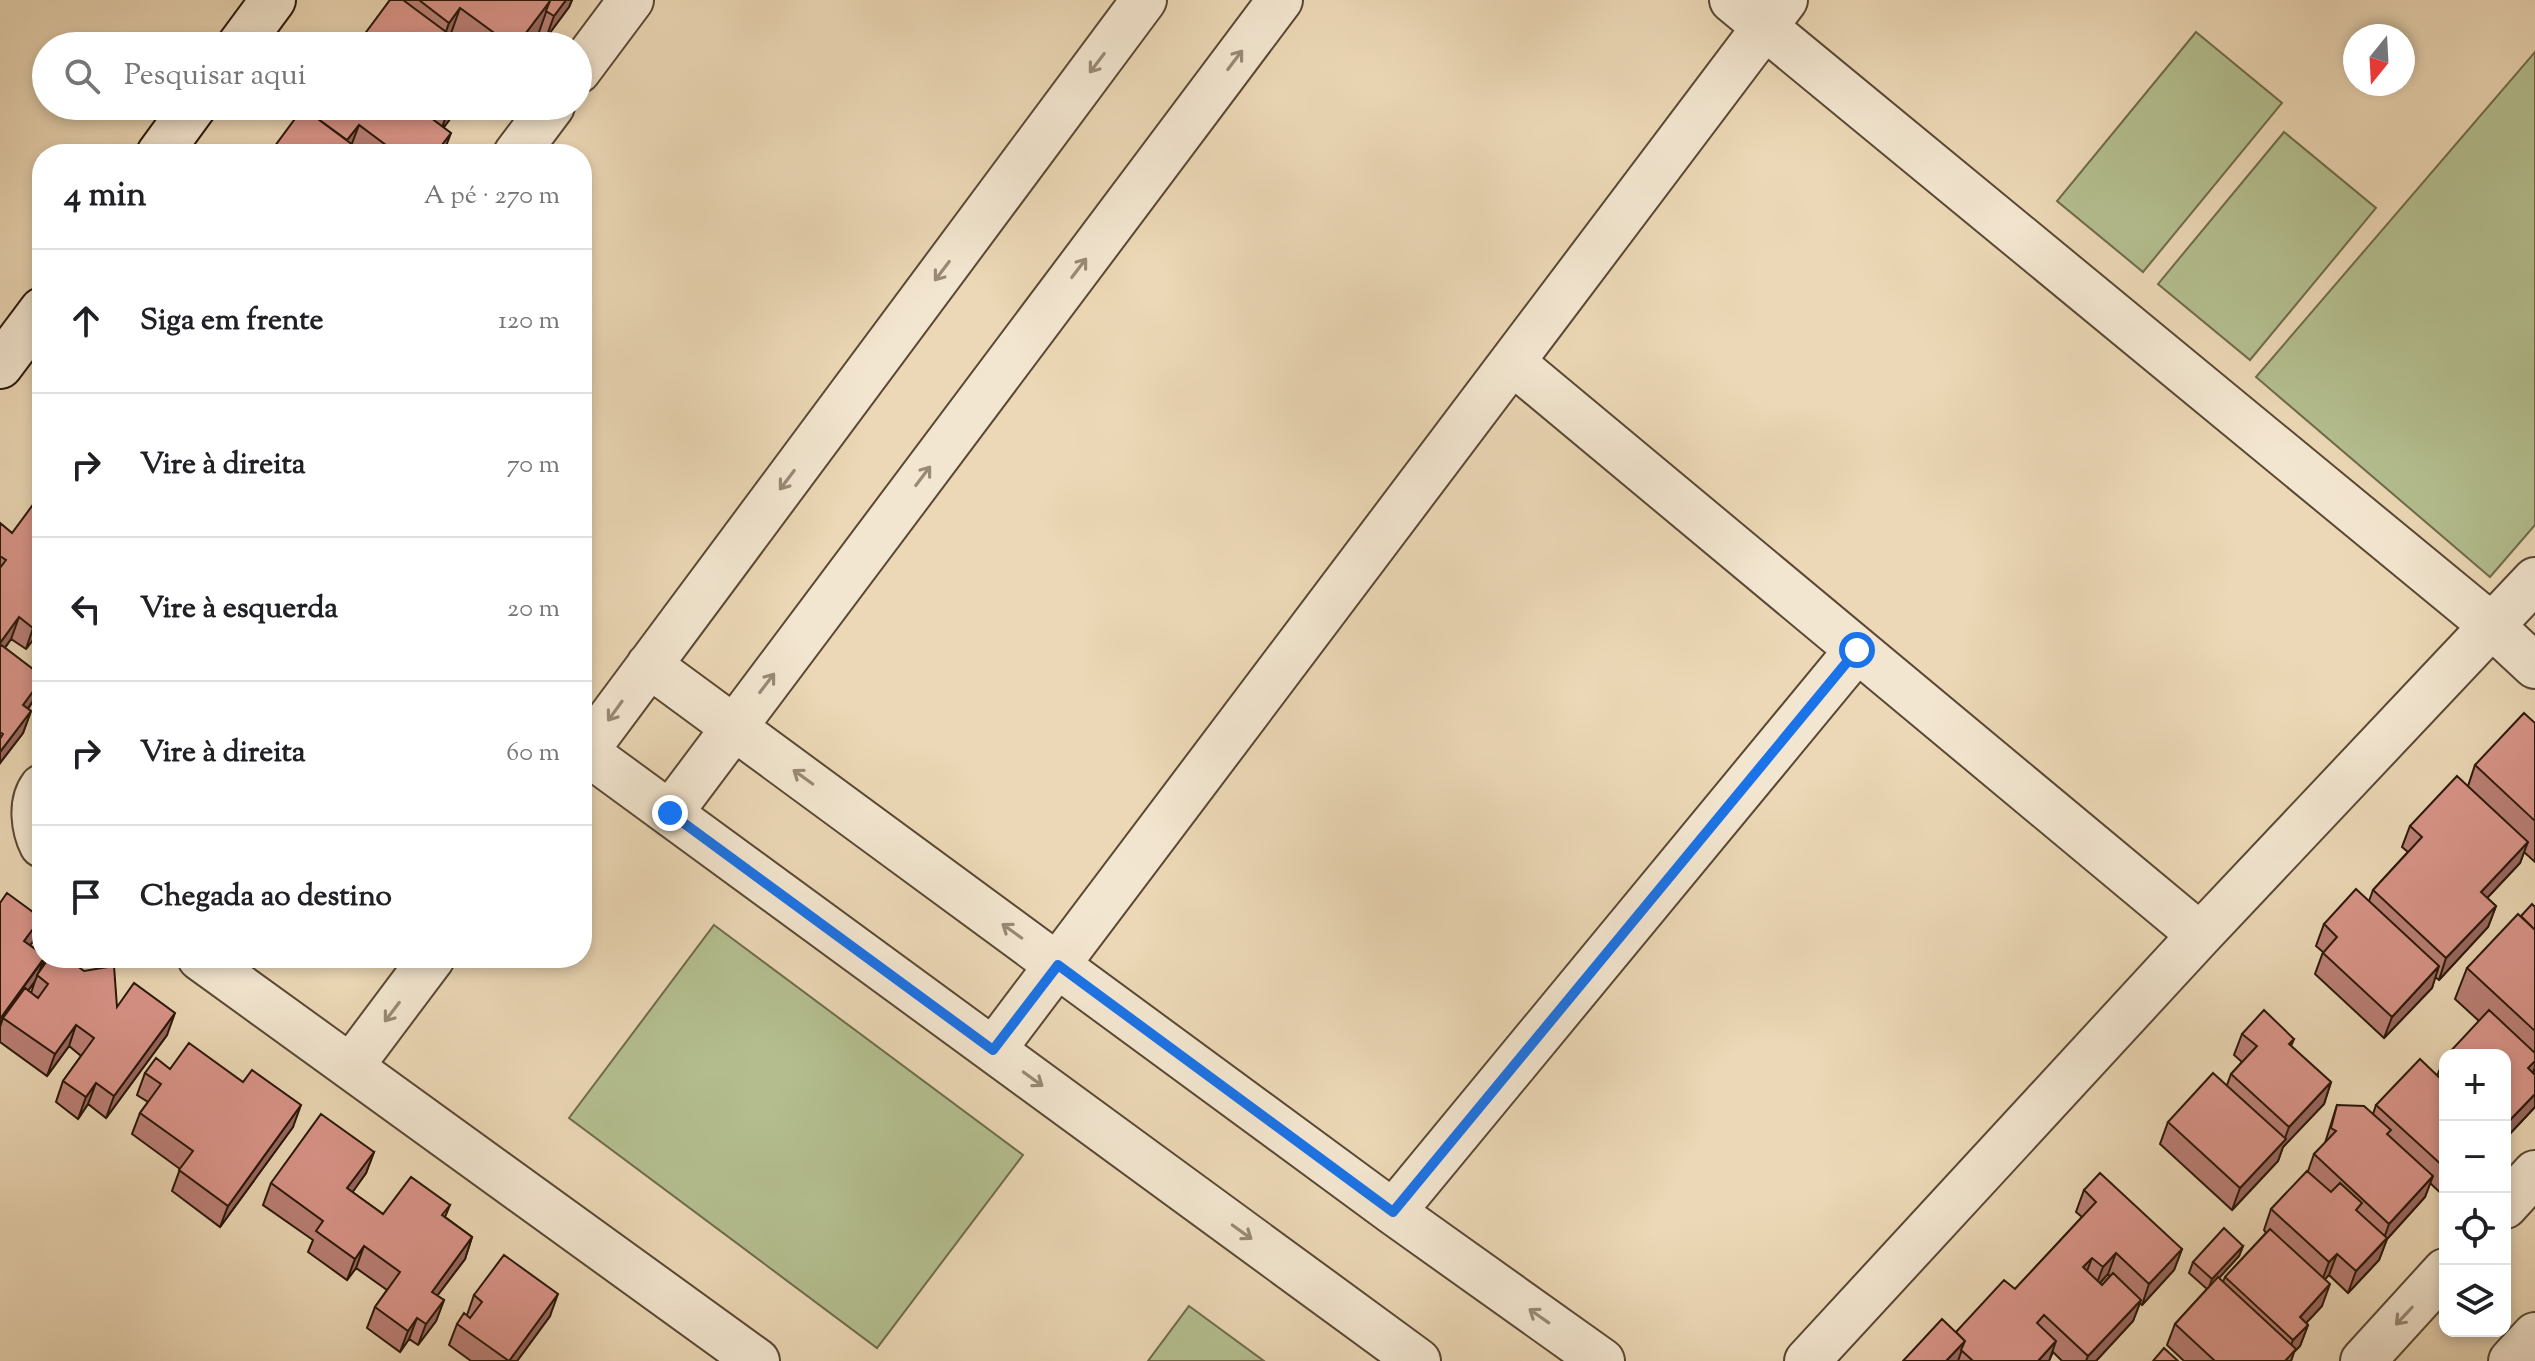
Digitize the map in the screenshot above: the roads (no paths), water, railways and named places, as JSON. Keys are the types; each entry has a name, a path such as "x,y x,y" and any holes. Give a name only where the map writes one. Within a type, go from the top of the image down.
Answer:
{"street":[{"path":"249,32 273,0"},
{"path":"592,52 631,0"},
{"path":"592,743 1144,0"},
{"path":"670,813 1280,0"},
{"path":"993,1050 1512,362 1761,9 2492,626 2535,666"},
{"path":"166,144 184,120"},
{"path":"524,144 542,120"},
{"path":"0,366 32,323"},
{"path":"1512,362 2200,935"},
{"path":"1807,1361 2200,935 2535,580"},
{"path":"1393,1212 1857,650"},
{"path":"649,665 1393,1212 1602,1361"},
{"path":"592,759 670,813 1418,1361"},
{"path":"214,968 757,1361"},
{"path":"351,1066 424,968"},
{"path":"2511,1199 2535,1173"},
{"path":"2363,1361 2439,1278"},
{"path":"2511,1361 2535,1335"}]}
